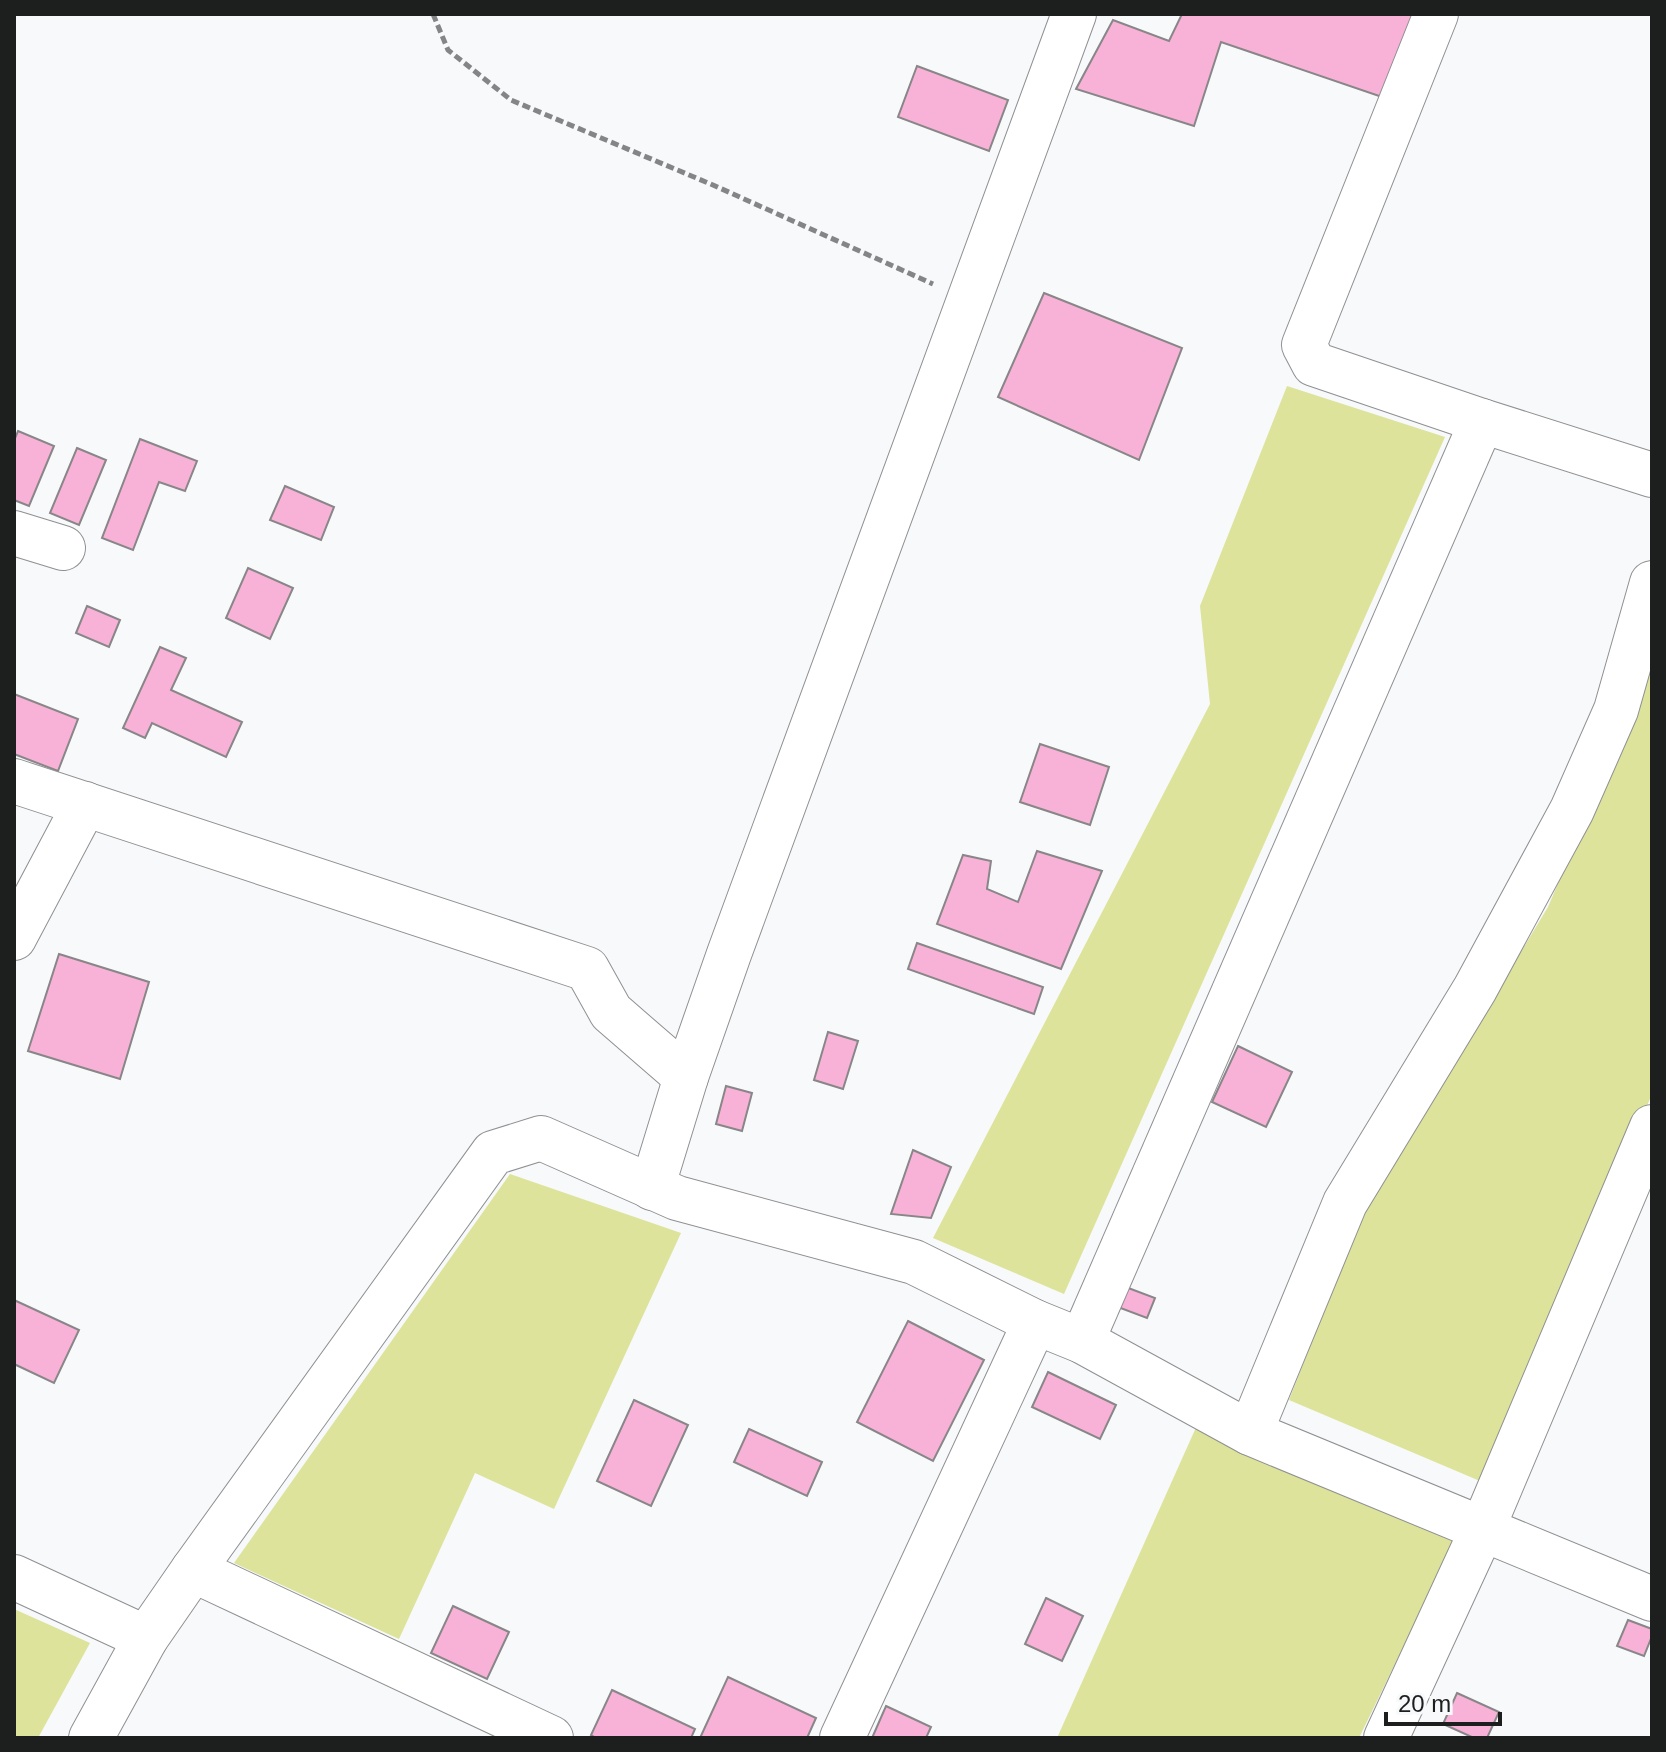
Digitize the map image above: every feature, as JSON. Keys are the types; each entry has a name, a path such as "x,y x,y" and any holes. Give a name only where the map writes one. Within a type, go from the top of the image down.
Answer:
{"street":[{"path":"652,1188 686,1077 735,939 1074,14"},
{"path":"1436,14 1304,345 1314,364 1652,475"},
{"path":"1082,1341 1482,421"},
{"path":"14,533 63,548"},
{"path":"1250,1433 1345,1203 1475,989 1572,810 1616,710 1652,583"},
{"path":"14,781 587,969 611,1012 686,1077"},
{"path":"14,938 85,804"},
{"path":"1386,1738 1482,1530 1652,1127"},
{"path":"91,1738 146,1638 493,1153 541,1138 677,1198 914,1262 1035,1322 1082,1341 1250,1433 1652,1599"},
{"path":"842,1738 1035,1322"},
{"path":"193,1570 551,1738"},
{"path":"14,1577 146,1638"}],"path":[{"path":"433,14 448,50 511,100 713,185 970,301"}],"green space":[{"path":"1287,386 1445,437 1064,1294 933,1238 1210,704 1200,606"},
{"path":"1652,663 1652,1094 1487,1484 1289,1400 1361,1217 1548,907"},
{"path":"510,1174 681,1233 554,1509 475,1473 399,1639 234,1563"},
{"path":"1198,1423 1454,1542 1359,1738 1057,1738"},
{"path":"14,1609 90,1643 38,1738 14,1738"}],"building":[{"path":"1182,14 1421,14 1385,98 1221,42 1194,126 1076,89 1113,20 1169,41"},
{"path":"917,66 1008,100 989,151 898,117"},
{"path":"1044,293 1182,348 1139,460 998,397"},
{"path":"18,431 54,446 29,506 14,500 14,441"},
{"path":"140,439 197,461 185,491 159,482 133,550 102,538"},
{"path":"77,448 106,460 79,525 50,513"},
{"path":"285,486 334,507 321,540 270,520"},
{"path":"248,568 293,588 270,639 226,618"},
{"path":"87,606 120,620 109,647 76,633"},
{"path":"160,647 186,658 171,690 242,722 226,757 152,723 145,738 123,728"},
{"path":"14,694 78,719 58,771 14,754"},
{"path":"1040,744 1109,767 1090,825 1020,802"},
{"path":"1037,851 1102,871 1061,969 937,924 963,855 991,861 987,889 1018,902"},
{"path":"917,943 1043,987 1034,1014 908,969"},
{"path":"59,954 149,982 120,1079 28,1051"},
{"path":"828,1032 858,1041 843,1089 814,1080"},
{"path":"1238,1046 1292,1072 1266,1127 1212,1102"},
{"path":"726,1086 752,1093 742,1131 716,1124"},
{"path":"913,1150 951,1167 931,1218 891,1214"},
{"path":"1123,1286 1155,1298 1147,1318 1115,1306"},
{"path":"14,1300 79,1330 54,1383 14,1364"},
{"path":"908,1321 984,1360 933,1461 857,1422"},
{"path":"1048,1372 1116,1405 1100,1439 1032,1407"},
{"path":"634,1400 688,1425 651,1506 597,1481"},
{"path":"749,1429 822,1462 807,1496 734,1462"},
{"path":"1046,1598 1083,1616 1062,1661 1025,1644"},
{"path":"453,1606 509,1632 487,1679 431,1653"},
{"path":"1628,1620 1652,1629 1644,1656 1617,1646"},
{"path":"728,1677 816,1718 807,1738 700,1738"},
{"path":"612,1690 695,1729 691,1738 596,1738 591,1735"},
{"path":"1457,1693 1499,1712 1487,1738 1474,1738 1443,1724"},
{"path":"886,1706 931,1727 926,1738 872,1738"}]}
